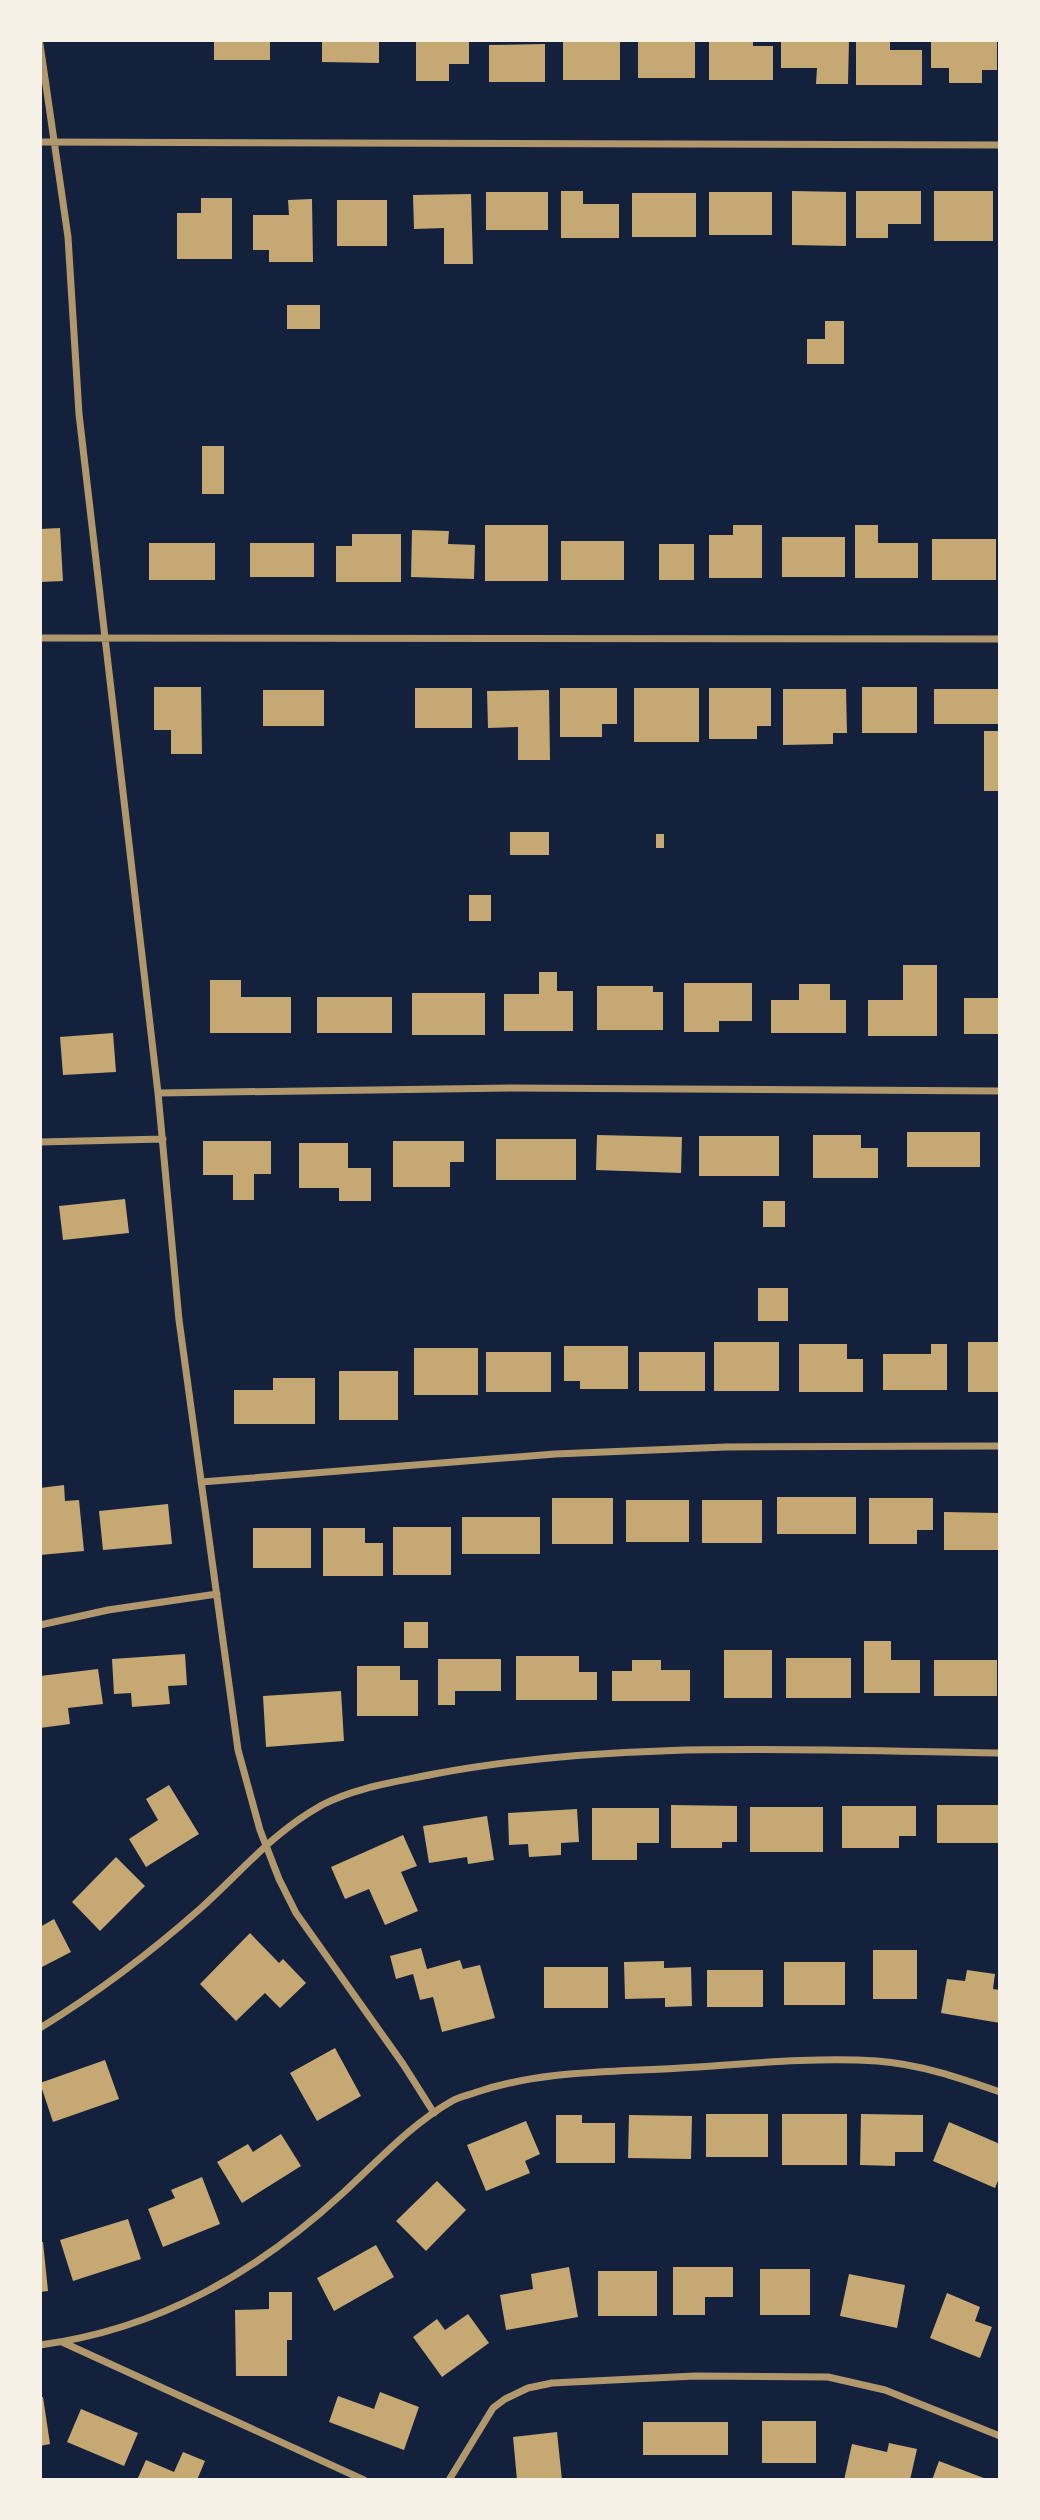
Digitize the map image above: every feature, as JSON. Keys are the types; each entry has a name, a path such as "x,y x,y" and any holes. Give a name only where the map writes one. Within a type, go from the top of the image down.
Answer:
{"street":[{"path":"40,44 68,237 79,414 158,1093 179,1320 238,1750 266,1845 296,1913 403,2064 434,2113"},
{"path":"40,142 1000,145"},
{"path":"40,638 1000,639"},
{"path":"158,1093 510,1088 1000,1091"},
{"path":"40,1142 163,1139"},
{"path":"201,1482 581,1453 726,1447 1000,1446"},
{"path":"40,1625 108,1610 217,1594"},
{"path":"40,2028 144,1958 283,1829 324,1804 369,1787 483,1765 659,1750 1000,1753"},
{"path":"40,2344 108,2331 163,2313 220,2285 282,2245 343,2193 394,2144 434,2113 454,2099 499,2084 546,2076 822,2059 879,2061 930,2069 1000,2092"},
{"path":"61,2342 364,2480"},
{"path":"449,2480 493,2408 505,2399 528,2389 552,2383 695,2376 828,2378 885,2390 1000,2436"}],"building":[{"path":"214,40 270,40 270,60 214,60"},
{"path":"322,40 379,40 379,63 322,62"},
{"path":"416,40 469,40 469,64 449,64 449,81 416,81"},
{"path":"563,40 620,40 620,80 563,80"},
{"path":"638,40 695,40 695,78 638,78"},
{"path":"709,40 753,40 753,46 773,46 773,80 709,80"},
{"path":"781,40 849,40 848,84 816,84 817,68 781,68"},
{"path":"856,40 890,40 890,50 922,50 922,85 856,85"},
{"path":"931,40 997,40 997,70 982,70 982,83 949,83 949,68 931,68"},
{"path":"545,44 545,82 489,82 489,45"},
{"path":"561,191 583,191 583,204 619,204 619,238 561,238"},
{"path":"792,191 846,192 846,246 792,245"},
{"path":"856,191 921,191 921,224 888,224 888,238 856,238"},
{"path":"934,191 993,191 993,241 934,241"},
{"path":"486,192 548,192 548,230 486,230"},
{"path":"709,192 772,192 772,235 709,235"},
{"path":"632,193 696,193 696,237 632,237"},
{"path":"471,194 473,264 444,264 444,228 414,229 413,195"},
{"path":"201,198 232,198 232,259 177,259 177,213 201,213"},
{"path":"312,199 313,262 269,262 269,250 253,250 253,215 289,215 288,200"},
{"path":"337,200 387,200 387,246 337,246"},
{"path":"287,305 320,305 320,329 287,329"},
{"path":"825,321 844,321 844,364 807,364 807,339 825,339"},
{"path":"202,446 224,446 224,494 202,494"},
{"path":"485,525 548,525 548,581 485,581"},
{"path":"733,525 762,525 762,578 709,578 709,535 733,535"},
{"path":"855,525 878,525 878,543 918,543 918,578 855,578"},
{"path":"60,528 63,581 40,582 40,529"},
{"path":"412,530 449,531 448,544 475,545 474,579 411,577"},
{"path":"352,534 401,534 401,582 336,582 336,546 352,546"},
{"path":"782,537 845,537 845,577 782,577"},
{"path":"932,539 996,539 996,580 932,580"},
{"path":"561,541 624,541 624,580 561,580"},
{"path":"149,543 215,543 215,580 149,580"},
{"path":"250,543 314,543 314,577 250,577"},
{"path":"659,544 694,544 694,580 659,580"},
{"path":"154,687 201,687 202,754 171,754 171,730 154,730"},
{"path":"862,687 917,687 917,733 862,733"},
{"path":"415,688 472,688 472,728 415,728"},
{"path":"560,688 617,688 617,724 602,724 602,737 560,737"},
{"path":"634,688 699,688 699,742 634,742"},
{"path":"709,688 771,688 771,726 757,726 757,739 709,739"},
{"path":"783,689 846,689 847,733 833,733 833,744 783,745"},
{"path":"934,689 1000,689 1000,724 934,724"},
{"path":"263,690 324,690 324,726 263,726"},
{"path":"549,690 550,760 518,760 518,727 488,728 487,691"},
{"path":"984,731 1000,731 1000,791 984,791"},
{"path":"510,832 549,832 549,855 510,855"},
{"path":"656,834 664,834 664,848 656,848"},
{"path":"469,895 491,895 491,921 469,921"},
{"path":"903,965 937,965 937,1036 868,1036 868,1000 903,1000"},
{"path":"539,972 557,972 557,991 573,991 573,1031 504,1031 504,994 539,994"},
{"path":"210,980 241,980 241,997 291,997 291,1033 210,1033"},
{"path":"684,983 752,983 752,1021 719,1021 719,1032 684,1032"},
{"path":"799,984 830,984 830,1000 846,1000 846,1033 771,1033 771,1000 799,1000"},
{"path":"597,986 653,986 653,992 663,992 663,1030 597,1030"},
{"path":"412,993 485,993 485,1035 412,1035"},
{"path":"317,997 392,997 392,1033 317,1033"},
{"path":"964,998 1000,998 1000,1034 964,1034"},
{"path":"113,1033 116,1072 63,1075 60,1037"},
{"path":"907,1132 980,1132 980,1167 907,1167"},
{"path":"597,1135 682,1137 681,1173 596,1170"},
{"path":"813,1135 861,1135 861,1148 878,1148 878,1178 813,1178"},
{"path":"699,1136 779,1136 779,1176 699,1176"},
{"path":"496,1139 576,1139 576,1180 496,1180"},
{"path":"203,1141 271,1141 271,1174 254,1174 254,1200 233,1200 233,1175 203,1175"},
{"path":"393,1141 464,1141 464,1162 450,1162 450,1187 393,1187"},
{"path":"299,1143 348,1143 348,1168 371,1168 371,1201 339,1201 339,1188 299,1188"},
{"path":"125,1199 129,1233 63,1240 59,1206"},
{"path":"763,1201 785,1201 785,1227 763,1227"},
{"path":"758,1288 788,1288 788,1321 758,1321"},
{"path":"714,1342 779,1342 779,1391 714,1391"},
{"path":"968,1342 1000,1342 999,1392 968,1392"},
{"path":"799,1344 847,1344 847,1359 863,1359 863,1392 799,1392"},
{"path":"931,1344 947,1344 947,1390 883,1390 883,1354 931,1354"},
{"path":"564,1346 628,1346 628,1389 580,1389 580,1381 564,1381"},
{"path":"414,1348 478,1348 478,1395 414,1395"},
{"path":"486,1352 551,1352 551,1392 486,1392"},
{"path":"639,1352 705,1352 705,1391 639,1391"},
{"path":"339,1371 398,1371 398,1420 339,1420"},
{"path":"273,1378 315,1378 315,1424 234,1424 234,1390 273,1390"},
{"path":"64,1485 65,1501 79,1500 84,1551 40,1555 40,1488"},
{"path":"777,1497 856,1497 856,1534 777,1534"},
{"path":"552,1498 613,1498 613,1544 552,1544"},
{"path":"869,1498 933,1498 933,1530 917,1530 917,1544 869,1544"},
{"path":"626,1500 689,1500 689,1542 626,1542"},
{"path":"702,1500 762,1500 762,1543 702,1543"},
{"path":"168,1504 172,1544 103,1550 99,1511"},
{"path":"944,1512 1000,1513 1000,1550 944,1550"},
{"path":"462,1517 540,1517 540,1554 462,1554"},
{"path":"393,1527 451,1527 451,1575 393,1575"},
{"path":"253,1528 311,1528 311,1568 253,1568"},
{"path":"323,1528 365,1528 365,1543 383,1543 383,1576 323,1576"},
{"path":"404,1622 428,1622 428,1648 404,1648"},
{"path":"864,1641 891,1641 891,1660 920,1660 920,1693 864,1693"},
{"path":"724,1650 772,1650 772,1698 724,1698"},
{"path":"185,1654 187,1685 168,1686 170,1704 132,1707 131,1693 114,1694 112,1659"},
{"path":"516,1656 579,1656 579,1672 597,1672 597,1700 516,1700"},
{"path":"786,1658 851,1658 851,1698 786,1698"},
{"path":"438,1659 501,1659 501,1691 455,1691 455,1705 438,1705"},
{"path":"632,1660 661,1660 661,1670 690,1670 690,1701 612,1701 612,1671 632,1671"},
{"path":"934,1660 997,1660 997,1696 934,1696"},
{"path":"357,1666 400,1666 400,1680 418,1680 418,1716 357,1716"},
{"path":"98,1669 103,1704 68,1708 70,1724 40,1728 40,1676"},
{"path":"341,1691 344,1741 266,1747 263,1696"},
{"path":"169,1785 199,1834 146,1867 129,1839 158,1820 146,1799"},
{"path":"671,1805 737,1806 737,1842 722,1842 722,1848 671,1848"},
{"path":"937,1805 1000,1805 1000,1843 937,1843"},
{"path":"842,1806 916,1806 916,1836 899,1836 899,1848 842,1848"},
{"path":"750,1807 823,1807 823,1852 750,1852"},
{"path":"592,1808 659,1808 659,1843 637,1843 637,1860 592,1860"},
{"path":"577,1809 579,1842 561,1843 561,1855 529,1857 528,1844 509,1845 508,1813"},
{"path":"487,1816 494,1860 468,1864 467,1857 429,1863 423,1826"},
{"path":"403,1835 417,1866 401,1872 418,1911 385,1925 369,1889 345,1899 331,1867"},
{"path":"116,1857 145,1886 100,1931 72,1902"},
{"path":"54,1919 71,1952 40,1968 40,1927"},
{"path":"250,1933 279,1963 283,1959 306,1983 280,2008 265,1993 236,2021 200,1984"},
{"path":"421,1948 427,1969 460,1960 463,1969 480,1965 495,2018 442,2032 433,1997 420,2000 413,1974 396,1979 390,1956"},
{"path":"873,1950 917,1950 917,1999 873,1999"},
{"path":"664,1961 664,1968 691,1967 692,2006 665,2007 665,1998 625,1999 624,1962"},
{"path":"784,1962 845,1962 845,2005 784,2005"},
{"path":"544,1967 608,1967 608,2008 544,2008"},
{"path":"707,1970 763,1970 763,2007 707,2007"},
{"path":"967,1970 995,1974 993,1989 1000,1990 1000,2023 941,2013 947,1979 965,1981"},
{"path":"335,2048 361,2096 317,2121 290,2073"},
{"path":"105,2060 119,2099 53,2122 40,2083"},
{"path":"706,2114 768,2114 768,2157 706,2157"},
{"path":"782,2114 847,2114 847,2165 782,2165"},
{"path":"861,2114 923,2115 923,2152 895,2152 895,2166 860,2165"},
{"path":"556,2115 582,2115 582,2123 615,2123 615,2163 556,2163"},
{"path":"629,2115 692,2116 691,2159 628,2158"},
{"path":"526,2121 540,2154 525,2161 530,2173 486,2191 467,2145"},
{"path":"949,2122 1000,2144 1000,2176 995,2188 933,2161"},
{"path":"281,2134 301,2166 242,2203 217,2162 248,2144 253,2152"},
{"path":"202,2177 220,2224 163,2247 148,2209 175,2198 171,2190"},
{"path":"437,2181 466,2210 426,2251 396,2221"},
{"path":"128,2219 141,2259 73,2281 60,2240"},
{"path":"40,2242 43,2242 48,2291 40,2292"},
{"path":"376,2245 394,2277 334,2311 317,2278"},
{"path":"569,2267 578,2317 506,2330 500,2295 533,2289 531,2274"},
{"path":"673,2267 733,2267 733,2297 705,2297 705,2315 673,2315"},
{"path":"760,2269 810,2269 810,2315 760,2315"},
{"path":"598,2271 657,2271 657,2316 598,2316"},
{"path":"849,2274 905,2285 897,2328 840,2316"},
{"path":"269,2292 292,2292 292,2340 287,2340 287,2376 236,2376 235,2310 269,2309"},
{"path":"947,2293 980,2307 975,2321 992,2327 980,2358 930,2338"},
{"path":"468,2314 489,2343 442,2377 413,2337 437,2319 445,2330"},
{"path":"380,2392 419,2407 404,2450 329,2422 338,2396 374,2409"},
{"path":"40,2397 43,2397 50,2444 40,2446"},
{"path":"81,2409 138,2433 124,2466 67,2442"},
{"path":"762,2421 816,2421 816,2463 762,2463"},
{"path":"643,2422 728,2422 728,2455 643,2455"},
{"path":"557,2432 562,2480 517,2480 513,2437"},
{"path":"889,2443 917,2449 910,2480 844,2480 852,2444 887,2452"},
{"path":"183,2452 205,2461 197,2480 137,2480 146,2460 174,2472"},
{"path":"939,2461 989,2480 932,2480"}]}
